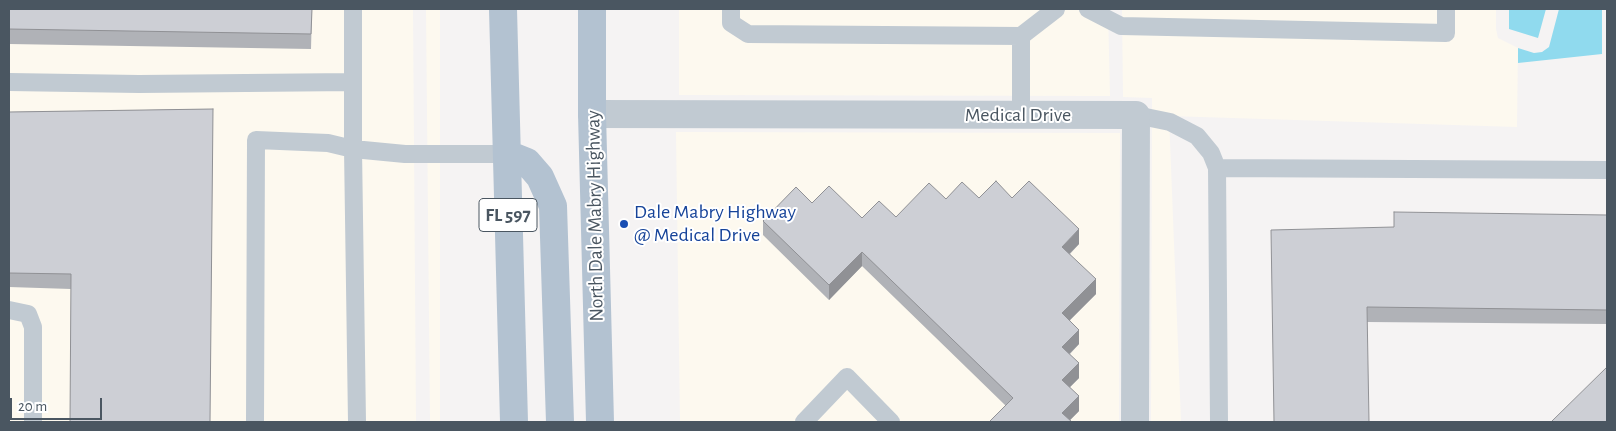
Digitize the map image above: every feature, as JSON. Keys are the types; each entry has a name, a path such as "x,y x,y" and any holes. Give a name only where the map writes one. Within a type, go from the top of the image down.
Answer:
{"main road":[{"name":"FL 597","path":"503,9 514,422"},
{"path":"574,9 592,114"},
{"name":"North Dale Mabry Highway","path":"592,9 592,114 600,422"},
{"path":"507,154 527,162 540,178 553,206 560,422"}],"street":[{"name":"Medical Drive","path":"592,114 1136,115"},
{"path":"1135,422 1136,115"}],"lane":[{"path":"353,9 357,422"},
{"path":"731,9 731,23 748,34 1021,36 1056,9"},
{"path":"1088,9 1121,26 1446,34 1446,9"},
{"path":"1021,36 1021,115"},
{"path":"9,82 139,84 353,82"},
{"path":"1136,115 1170,122 1197,136 1211,153 1217,168 1220,422"},
{"path":"255,422 256,140 328,142 353,149 405,154 507,154"},
{"path":"1217,168 1607,170"},
{"path":"9,310 28,314 33,327 33,422"},
{"path":"804,422 847,377 892,422"}],"shaded area":[{"path":"9,9 413,9 416,422 9,422"},
{"path":"426,9 440,9 440,422 430,422"},
{"path":"679,9 1108,9 1110,96 679,95"},
{"path":"1122,9 1496,9 1498,38 1518,48 1517,127 1169,116 1181,422 1151,422 1152,98 1123,97"},
{"path":"676,132 1120,133 1119,422 680,422"}],"water":[{"path":"1509,9 1546,9 1538,38 1509,29"},
{"path":"1559,9 1602,9 1602,54 1518,63 1518,48 1534,53 1542,52 1549,47"}],"building":[{"path":"9,9 312,9 311,34 9,29"},
{"path":"213,109 210,422 70,422 71,274 9,273 9,112"},
{"path":"996,181 1012,198 1029,181 1079,229 1062,247 1096,279 1062,313 1079,330 1062,347 1079,363 1062,380 1079,396 1062,413 1072,422 989,422 1013,398 862,252 829,285 763,221 796,187 812,203 829,186 862,218 879,201 896,217 929,183 946,199 962,182 979,198"},
{"path":"1394,212 1607,215 1607,310 1367,307 1369,422 1274,422 1271,230 1394,227"},
{"path":"1607,367 1607,422 1551,422"}],"place":[{"name":"Dale Mabry Highway @ Medical Drive","path":"624,224"}]}
